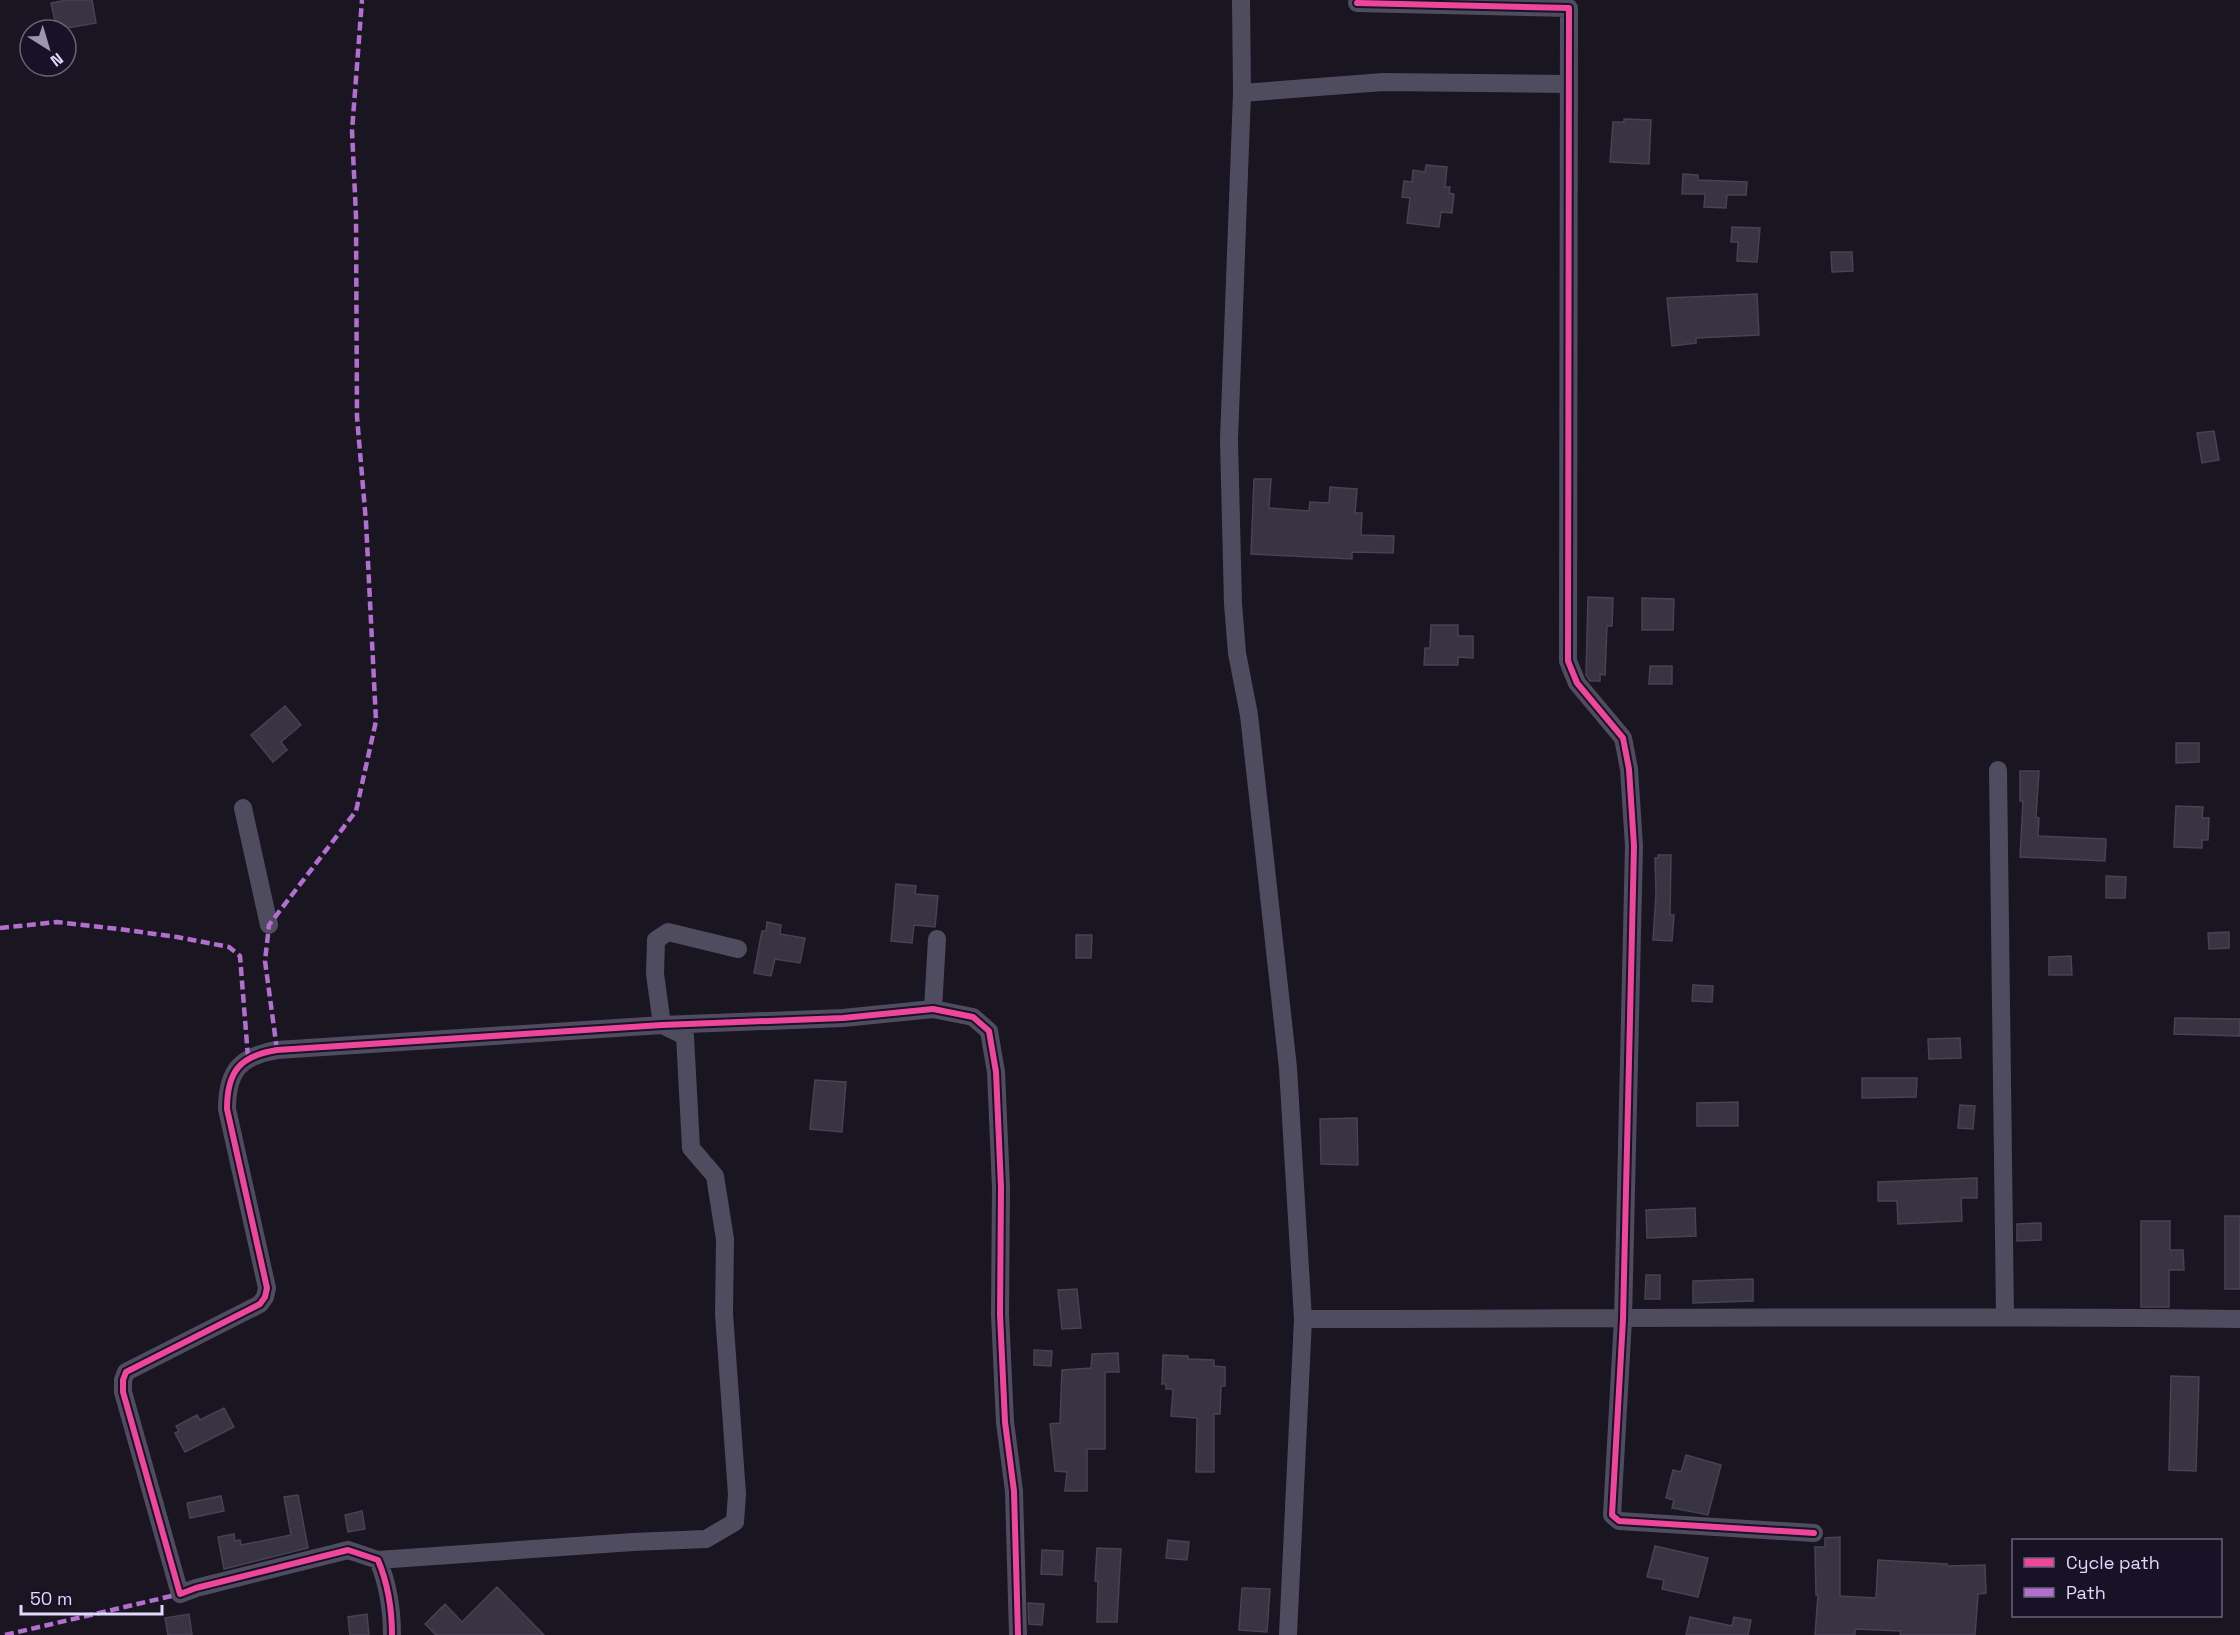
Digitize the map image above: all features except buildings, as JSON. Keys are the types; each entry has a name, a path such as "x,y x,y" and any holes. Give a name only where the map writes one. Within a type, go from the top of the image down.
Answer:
{"street":[{"path":"1241,0 1242,93 1228,440 1233,604 1237,653 1249,716 1288,1068 1303,1319 1287,1635"},
{"path":"1357,3 1569,8 1568,661 1577,683 1623,738 1629,769 1634,846 1623,1319 1612,1515 1616,1519 1814,1533"},
{"path":"1242,93 1383,82 1568,84"},
{"path":"1998,770 2005,1316"},
{"path":"243,808 269,925"},
{"path":"662,1025 655,974 656,940 668,932 738,949"},
{"path":"933,1009 937,939"},
{"path":"662,1025 685,1036 691,1148 715,1176 725,1239 724,1314 737,1494 735,1521 705,1539 378,1560 348,1550 180,1594 123,1392 123,1380 126,1372 260,1304 265,1297 267,1288 227,1108 227,1090 239,1066 248,1057 277,1050 662,1025 843,1018 933,1009 973,1017 989,1031 996,1072 1001,1186 1000,1314 1005,1422 1014,1491 1018,1635"},
{"path":"1303,1319 2005,1316 2240,1319"},
{"path":"378,1560 385,1578 392,1614 392,1635"}],"marked path":[{"path":"277,1050 265,961 269,925 356,811 376,721 366,522 357,417 356,216 352,131 362,0"},
{"path":"0,928 57,922 177,937 229,947 240,956 248,1057"},
{"path":"5,1635 180,1594"}],"cycle path":[{"path":"1357,3 1569,8 1568,661 1577,683 1623,738 1629,769 1634,846 1623,1319 1612,1515 1619,1521 1814,1533"},
{"path":"392,1635 389,1597 378,1560 348,1550 180,1594 123,1392 126,1372 260,1304 265,1297 267,1288 227,1109 230,1085 238,1068 254,1056 277,1050 662,1025 843,1018 933,1009 973,1017 989,1031 996,1072 1001,1187 1000,1314 1005,1422 1014,1491 1018,1635"}]}
